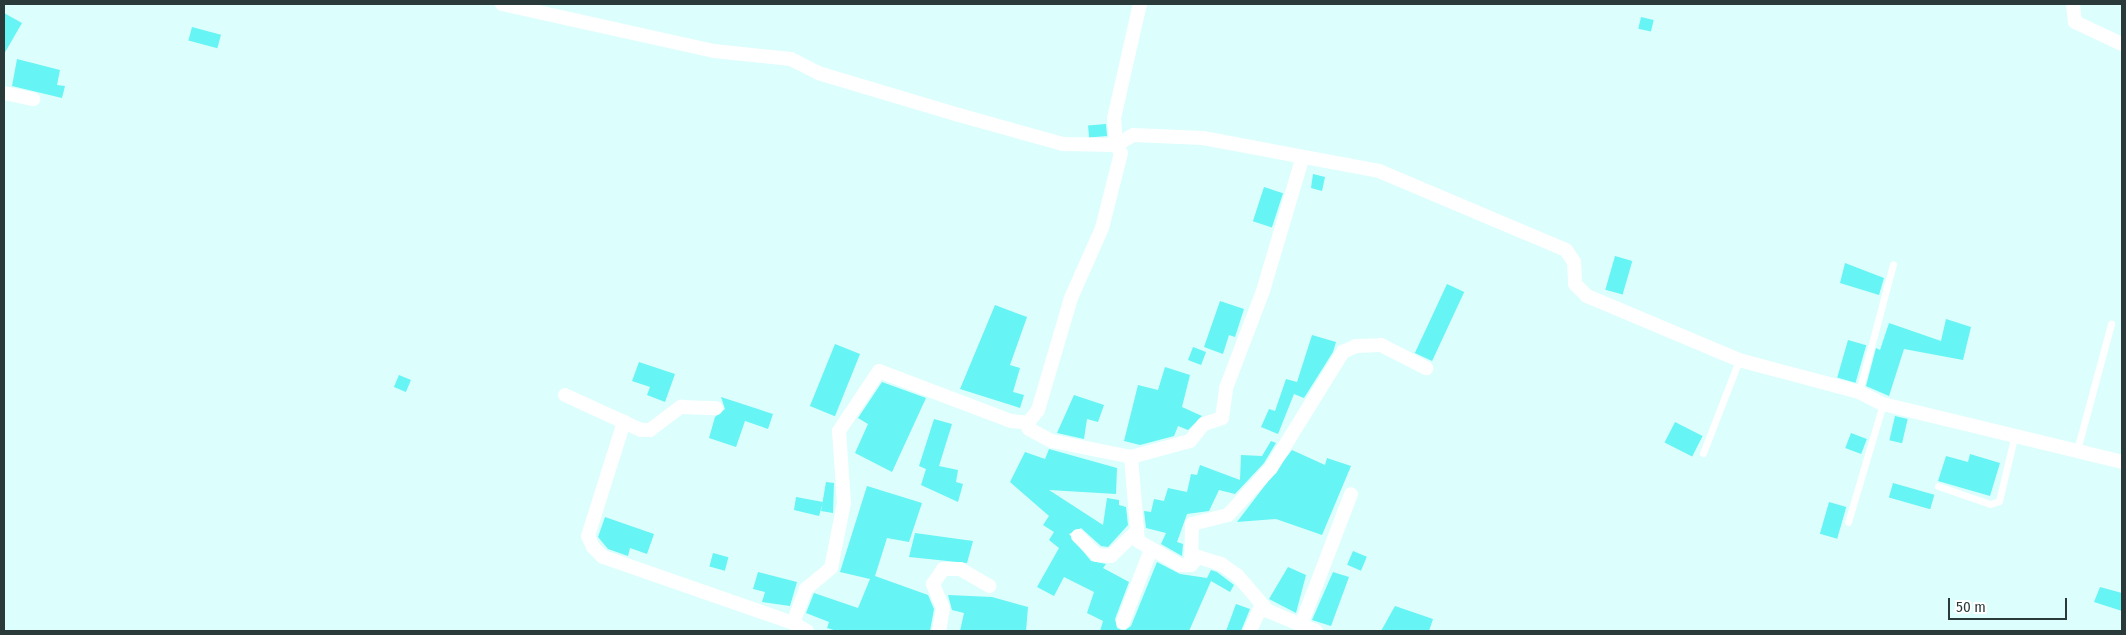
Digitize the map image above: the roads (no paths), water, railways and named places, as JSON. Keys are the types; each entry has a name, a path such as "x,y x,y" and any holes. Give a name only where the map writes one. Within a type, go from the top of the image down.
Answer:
{"street":[{"path":"502,4 714,51 791,59 818,73 1063,144 1116,145 1133,135 1183,136 1302,159 1379,171 1557,246 1572,256 1575,284 1587,296 1739,360 1859,392 1884,404 2014,438 2077,450 2122,462"},
{"path":"1140,4 1114,118 1116,145 1121,153 1102,228 1071,298 1038,410 1028,423 1029,430 1052,441 1131,457 1190,441 1204,424 1222,418 1226,388 1263,291 1302,159"},
{"path":"2073,4 2075,22 2122,44"},
{"path":"4,93 33,99"},
{"path":"1191,565 1192,524 1228,515 1271,468 1343,352 1356,346 1381,345 1426,368"},
{"path":"793,623 806,589 831,568 844,503 839,431 878,371 1011,421 1028,423"},
{"path":"565,395 624,422 650,430 681,407 716,408"},
{"path":"624,422 588,536 593,547 603,557 793,623 807,631"},
{"path":"1131,457 1134,534 1150,552 1191,565"},
{"path":"1301,625 1351,494"},
{"path":"1078,536 1096,555 1111,556 1134,534"},
{"path":"1123,622 1150,552"},
{"path":"1191,565 1198,557 1231,569 1261,606 1316,631"},
{"path":"939,631 943,608 933,584 943,569 960,569 990,586"},
{"path":"1250,631 1261,606"}],"lane":[{"path":"1859,392 1893,264"},
{"path":"2077,450 2111,324"},
{"path":"1703,453 1739,360"},
{"path":"1848,522 1884,404"},
{"path":"1938,486 1990,504 1999,501 2014,438"}]}
